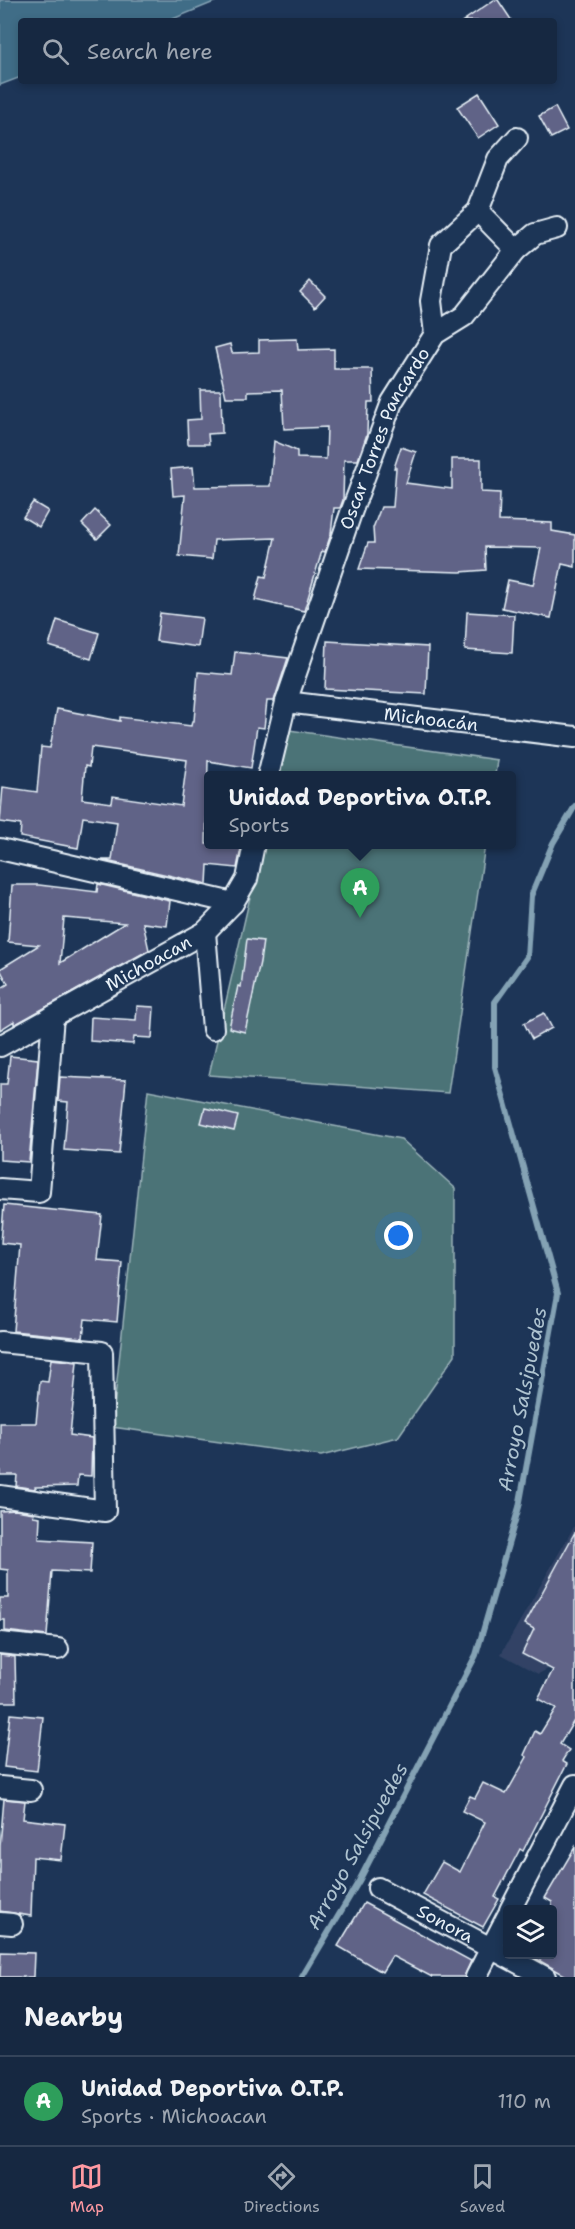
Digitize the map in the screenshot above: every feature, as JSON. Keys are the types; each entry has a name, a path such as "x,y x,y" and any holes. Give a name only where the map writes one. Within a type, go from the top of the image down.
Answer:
{"street":[{"path":"435,334 430,301 441,245 478,211 498,159 517,138"},
{"path":"478,211 516,250"},
{"name":"Oscar Torres Pancardo","path":"286,702 392,402 435,334 464,316 516,250 535,234 557,228"},
{"path":"269,771 286,702"},
{"name":"Michoacán","path":"286,702 575,737"},
{"name":"Michoacan","path":"0,1046 205,932 232,903 247,879 253,849"},
{"path":"3,854 232,903"},
{"path":"205,932 213,1029"},
{"path":"0,1189 39,1192 53,1016"},
{"path":"0,1342 102,1352 105,1511 0,1496"},
{"path":"0,1643 58,1649"},
{"path":"513,1905 575,1785"},
{"path":"0,1786 31,1790"},
{"name":"Sonora","path":"378,1888 545,1977"},
{"path":"476,1977 503,1923"}],"shaded area":[{"path":"0,0 219,0 175,18 18,18 18,78 0,85"},
{"path":"575,1525 575,1673 560,1663 538,1674 501,1654"}],"green space":[{"path":"289,730 497,760 496,771 279,771"},
{"path":"261,849 484,849 448,1093 209,1075"},
{"path":"148,1090 401,1139 455,1188 455,1355 398,1437 321,1456 112,1427"}],"building":[{"path":"494,0 498,0 510,18 467,18"},
{"path":"479,93 499,124 478,138 457,107"},
{"path":"555,107 567,130 551,138 539,116"},
{"path":"310,281 325,296 315,307 300,292"},
{"path":"297,339 298,350 334,349 334,369 372,369 373,402 368,402 367,434 358,460 344,460 343,500 340,508 334,508 331,534 325,552 322,551 304,611 255,600 261,576 266,577 275,538 214,540 212,559 179,556 185,495 173,496 171,469 193,467 195,487 270,486 274,441 297,451 297,458 326,459 327,427 284,429 282,390 248,391 248,397 226,397 215,348 230,344 232,353 259,352 259,340"},
{"path":"200,390 221,390 222,433 208,434 209,444 188,444 187,420 201,419"},
{"path":"401,447 416,452 406,483 452,489 452,459 481,459 481,492 500,493 499,521 552,523 552,531 575,535 575,567 562,564 551,618 502,608 508,580 533,585 541,548 485,547 486,570 460,572 359,569 368,543 374,543 373,528 381,507 393,507 396,468 394,468"},
{"path":"33,502 48,511 39,527 23,517"},
{"path":"95,510 111,525 97,539 82,524"},
{"path":"467,612 514,615 512,653 465,650"},
{"path":"160,613 202,618 198,647 156,641"},
{"path":"57,620 99,633 91,659 49,646"},
{"path":"327,641 428,647 426,694 325,689"},
{"path":"235,652 288,658 274,701 267,701 264,728 257,727 251,768 208,761 208,771 204,771 204,849 241,849 237,868 208,865 207,884 102,860 112,860 117,822 83,817 78,848 20,837 21,825 0,822 3,787 37,792 41,747 50,748 57,709 120,721 120,717 191,726 194,721 198,672 232,675","holes":["91,747 187,760 181,806 113,796 112,803 82,799 85,766 89,767"]},
{"path":"98,884 170,901 167,926 143,923 149,950 14,1025 14,1021 0,1030 0,989 8,984 0,969 39,945 8,942 12,885 39,885 97,892","holes":["64,918 125,923 60,963"]},
{"path":"247,939 263,941 245,1032 229,1028 238,986 241,987"},
{"path":"137,1006 154,1007 152,1038 134,1037 133,1044 90,1041 91,1017 136,1020"},
{"path":"544,1013 552,1028 532,1039 524,1023"},
{"path":"10,1056 38,1059 29,1162 0,1160 0,1084 7,1084"},
{"path":"60,1077 126,1080 119,1154 64,1150 68,1102 58,1101"},
{"path":"205,1108 238,1116 234,1131 201,1123"},
{"path":"4,1205 102,1215 97,1260 122,1262 117,1322 85,1319 83,1338 13,1331 20,1245 1,1243"},
{"path":"51,1359 77,1362 70,1435 92,1438 91,1476 78,1475 77,1486 35,1487 35,1489 16,1486 17,1475 0,1475 0,1423 36,1423 40,1381 48,1382"},
{"path":"15,1510 34,1513 33,1516 40,1517 39,1539 92,1542 90,1573 52,1571 47,1636 5,1631 5,1620 0,1620 0,1598 8,1598 8,1570 0,1569 0,1511"},
{"path":"575,1532 575,1719 560,1744 569,1750 562,1761 567,1764 523,1851 520,1849 495,1897 499,1899 483,1927 423,1895 442,1862 460,1872 485,1822 462,1811 470,1796 475,1798 483,1783 506,1794 527,1757 524,1755 535,1731 540,1734 556,1708 538,1699 553,1670 522,1654 534,1629 525,1624"},
{"path":"0,1655 15,1657 16,1702 0,1702"},
{"path":"10,1714 43,1717 37,1771 4,1767"},
{"path":"4,1799 25,1801 23,1819 65,1824 61,1860 33,1857 31,1916 0,1911 0,1846"},
{"path":"575,1847 575,1977 568,1977 537,1959 557,1959 557,1905 552,1905 552,1902 545,1898"},
{"path":"364,1903 471,1961 464,1977 432,1977 392,1956 382,1972 338,1946"},
{"path":"1,1952 34,1953 33,1977 0,1977"}],"waterway":[{"name":"Arroyo Salsipuedes","path":"302,1977 359,1881 476,1655 519,1507 558,1293 495,1067 495,1002 527,957 531,896 553,843 575,806"}],"place":[{"name":"Unidad Deportiva O.T.P.","path":"360,918"}]}
